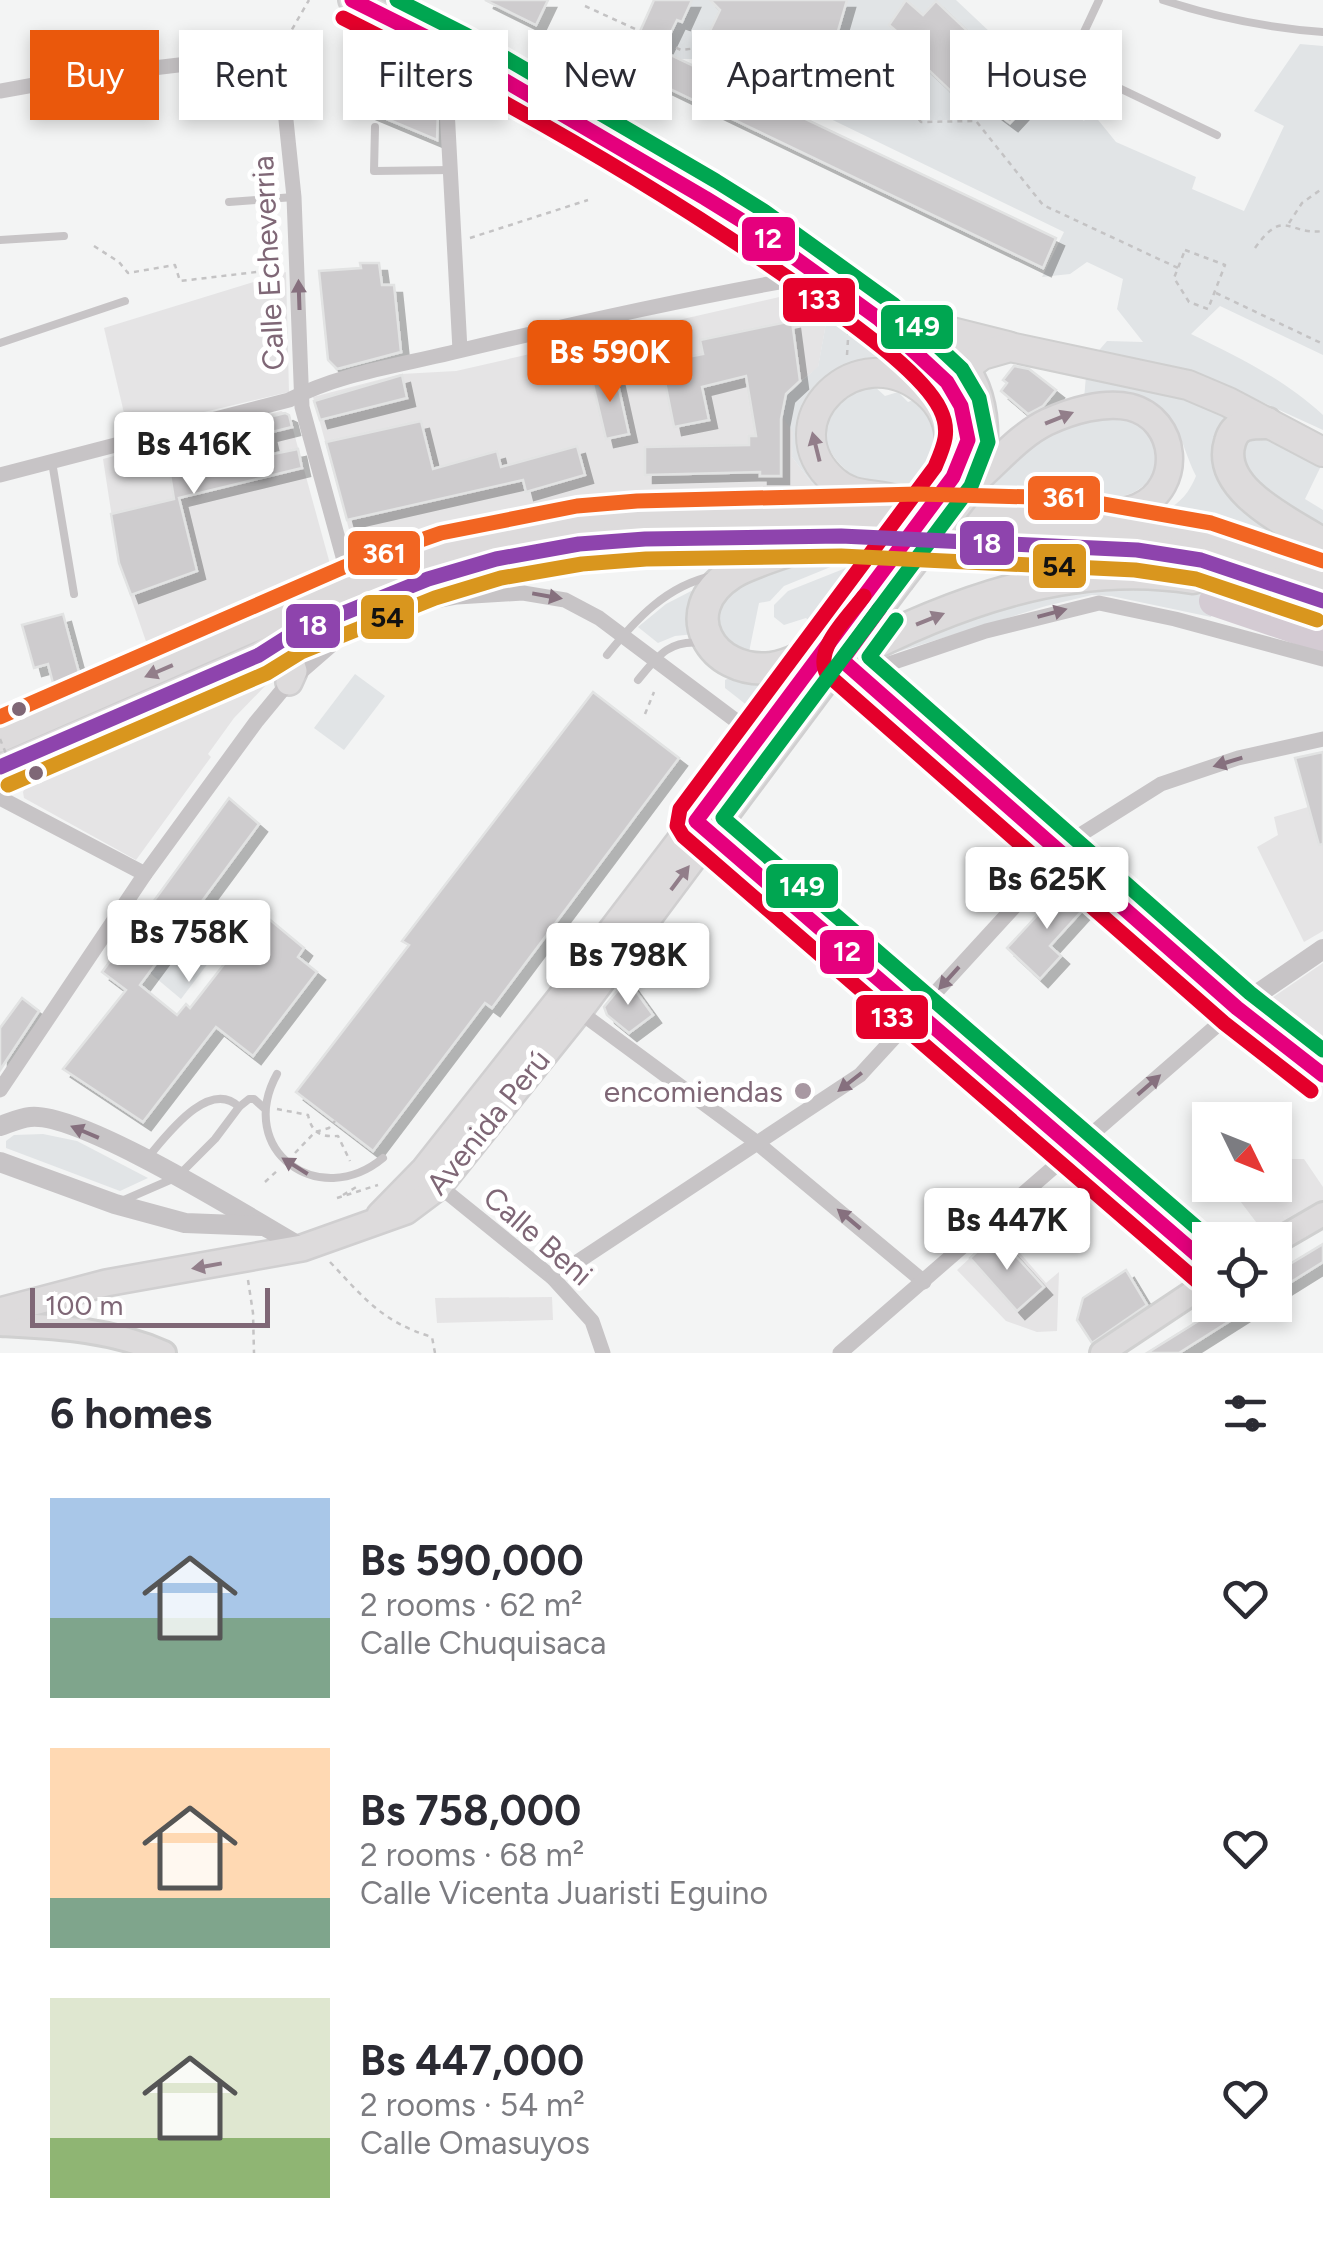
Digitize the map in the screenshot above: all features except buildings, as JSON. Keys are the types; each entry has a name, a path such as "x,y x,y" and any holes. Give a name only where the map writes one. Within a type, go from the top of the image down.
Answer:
{"highway":[{"path":"869,312 1188,385 1323,452"},
{"path":"963,475 967,427 957,374 995,348 1010,346"},
{"path":"918,514 900,501 847,491 832,480 816,456 811,435 820,402 832,390 857,374 874,370 897,374 917,384 944,413 950,432 950,456 963,475"},
{"path":"1267,423 1246,424 1237,429 1228,449 1231,472 1248,495 1323,544"},
{"name":"Avenida Perú","path":"844,658 887,580 963,475"},
{"path":"1323,601 1201,560 1137,550 841,536 734,572 705,600 702,618 711,645 742,666 774,668 806,655 844,658 960,606 1037,583 1106,573 1146,573 1220,582 1323,609"}],"main road":[{"path":"352,0 412,30"},
{"path":"508,83 721,208 869,312 936,338 957,374"},
{"path":"0,739 351,586 446,552 579,526 637,521 918,514 1068,518 1121,512 1141,506 1156,494 1166,478 1170,448 1164,432 1148,414 1117,406 1076,411 1045,423 963,475"},
{"path":"1068,518 1206,542 1323,582"},
{"path":"249,633 292,634 428,579 496,559 579,544 841,536"},
{"path":"9,774 249,633 350,629"},
{"path":"249,633 292,665 294,671 289,682"},
{"name":"Avenida Perú","path":"0,1311 106,1283 302,1248 422,1202 431,1179 570,1005 768,744 844,658"},
{"path":"1292,1232 1323,1214"},
{"path":"1102,1353 1192,1293"},
{"path":"0,1324 114,1334 164,1353"}],"street":[{"path":"0,90 179,65"},
{"name":"Calle Echeverria","path":"286,120 298,267 302,408 351,586"},
{"path":"448,120 460,350"},
{"path":"0,475 289,400 319,385 460,350 667,302 801,278 822,278"},
{"path":"0,1090 145,874 289,682 350,629 415,605 457,597 524,593 550,596 581,606 768,744"},
{"path":"844,658 986,631 1099,603 1323,659"},
{"path":"844,658 1237,1008 1323,1074"},
{"path":"553,1278 860,1075 1080,835 1162,784 1238,758 1323,739"},
{"path":"0,798 145,874"},
{"path":"704,828 1192,1250"},
{"path":"840,1353 1237,1008 1323,949"},
{"path":"570,1005 756,1142 924,1282"},
{"path":"0,1126 31,1116 57,1120 145,1159 302,1248"},
{"path":"0,1162 115,1204 185,1223 264,1226"},
{"name":"Calle Beni","path":"431,1179 553,1278 592,1321 604,1353"}],"lane":[{"path":"1099,0 1069,64 1217,134"},
{"path":"1163,0 1243,20 1323,32"},
{"path":"375,127 374,171 451,170"},
{"path":"230,202 294,197"},
{"path":"0,240 64,236"},
{"path":"0,343 125,301"},
{"path":"52,462 74,594"},
{"path":"606,655 622,635 666,596 702,578 734,572"},
{"path":"638,680 662,650 680,643 711,645"},
{"path":"277,1074 268,1089 266,1129 286,1163 300,1172 340,1180 366,1172 383,1158"},
{"path":"145,1159 187,1114 202,1104 222,1098 239,1107"},
{"path":"115,1204 178,1177 249,1099 268,1108"}],"path":[{"path":"292,30 310,0"},
{"path":"585,6 681,50 788,37 820,66 876,67 921,122 976,120 1043,205 1178,268"},
{"path":"1288,224 1302,203 1323,188"},
{"path":"454,243 588,200"},
{"path":"1255,248 1266,233 1288,224 1323,232"},
{"path":"94,246 128,273 175,266 180,282 298,267"},
{"path":"1185,250 1225,265 1215,292 1208,309 1189,302 1174,278 1185,250"},
{"path":"1215,292 1323,344"},
{"path":"857,374 844,352 849,322 869,312"},
{"path":"645,714 654,692"},
{"path":"0,739 9,774"},
{"path":"268,1108 308,1115 316,1132 324,1137 338,1136 352,1167"},
{"path":"292,1156 335,1120"},
{"path":"264,1182 280,1168"},
{"path":"361,1184 337,1198 378,1185 382,1189"},
{"path":"302,1248 327,1259 382,1316 432,1337 435,1353"},
{"path":"245,1260 254,1353"}],"shaded area":[{"path":"654,0 956,0 988,30 950,30 950,120 1098,120 1116,142 1196,177 1192,189 1244,211 1284,126 1254,111 1300,44 1323,46 1323,355 1220,306 1191,334 1293,390 1323,415 1323,430 1214,380 1095,355 1107,341 1143,342 1117,309 1123,279 1087,262 1070,274 1042,277 1064,232 833,120 930,120 930,30 692,30 692,59 680,59 672,55 672,30 642,27"},
{"path":"286,272 289,392 128,430 104,328"},
{"path":"814,289 829,307 818,368 800,381 792,457 822,496 633,499 504,517 396,539 356,555 313,397 401,374 456,371"},
{"path":"829,307 914,370 824,381 819,483 822,496 792,457 793,432 783,418 786,394 818,367"},
{"path":"1086,376 1176,394 1228,417 1220,446 1323,555 1323,569 1214,531 1147,521 1177,503 1196,476 1180,436 1165,413 1144,400 1121,395 1084,399"},
{"path":"874,386 885,396 898,392 908,402 916,399 923,406 938,439 936,467 1001,473 1037,439 1094,416 1136,418 1157,436 1156,465 1144,486 1119,497 1105,498 1076,495 1051,486 871,485 846,470 829,448 825,435 832,410 844,398"},
{"path":"281,411 289,415 330,564 326,571 150,653 119,563 103,459"},
{"path":"1256,435 1321,466 1305,499 1323,510 1323,532 1260,492 1240,457 1248,439"},
{"path":"823,555 860,555 784,586 770,601 759,603 749,652 727,643 714,611 746,576"},
{"path":"866,560 814,625 806,618 784,625 774,617 774,605 788,591"},
{"path":"1084,586 1218,589 1211,617 1092,595 894,653 962,621"},
{"path":"697,588 693,598 695,634 658,643 638,627 666,604"},
{"path":"355,674 385,696 344,750 314,728"},
{"path":"262,676 267,684 234,718 208,754 211,757 136,860 24,798 27,785"},
{"path":"734,676 783,680 762,710 753,710 725,688 725,680"},
{"path":"1323,752 1323,931 1304,942 1257,847 1278,835 1274,817 1308,807 1295,758"},
{"path":"195,913 227,938 181,999 150,973"},
{"path":"1323,963 1323,1053 1266,1002"},
{"path":"43,1134 77,1141 148,1178 120,1191 6,1148 6,1141 14,1135"},
{"path":"1292,1159 1304,1159 1323,1187 1323,1208 1292,1226 1292,1222 1256,1222 1241,1202 1292,1202"},
{"path":"1000,1230 1046,1283 1059,1272 1057,1331 1037,1332 1006,1321 957,1270"},
{"path":"552,1297 553,1320 437,1323 435,1298"}],"waterway":[{"path":"1214,601 1323,638"}],"transit line":[{"name":"12","path":"352,0 456,52 752,227 879,319 947,382 961,406 968,440 953,477 696,821 1192,1250"},
{"name":"149","path":"397,0 466,35 764,211 893,304 962,369 979,398 988,442 971,486 723,818 1192,1224"},
{"name":"133","path":"343,18 528,116 707,224 870,337 931,395 946,431 935,467 680,809 677,826 683,836 1192,1277"},
{"name":"361","path":"0,717 344,567 441,533 577,506 918,494 1069,498 1211,523 1323,561"},
{"name":"18","path":"0,767 259,655 292,634 428,579 496,559 579,544 841,536 1137,550 1201,560 1323,601"},
{"name":"54","path":"8,785 267,673 301,652 435,598 501,578 582,564 646,559 841,556 1135,570 1196,579 1317,620"},
{"name":"133","path":"864,596 829,644 824,664 827,674 1224,1023 1311,1091"},
{"name":"12","path":"880,608 842,660 1237,1008 1323,1075"},
{"name":"149","path":"896,620 869,657 1250,993 1323,1050"}],"place":[{"name":"encomiendas","path":"803,1091"}]}
